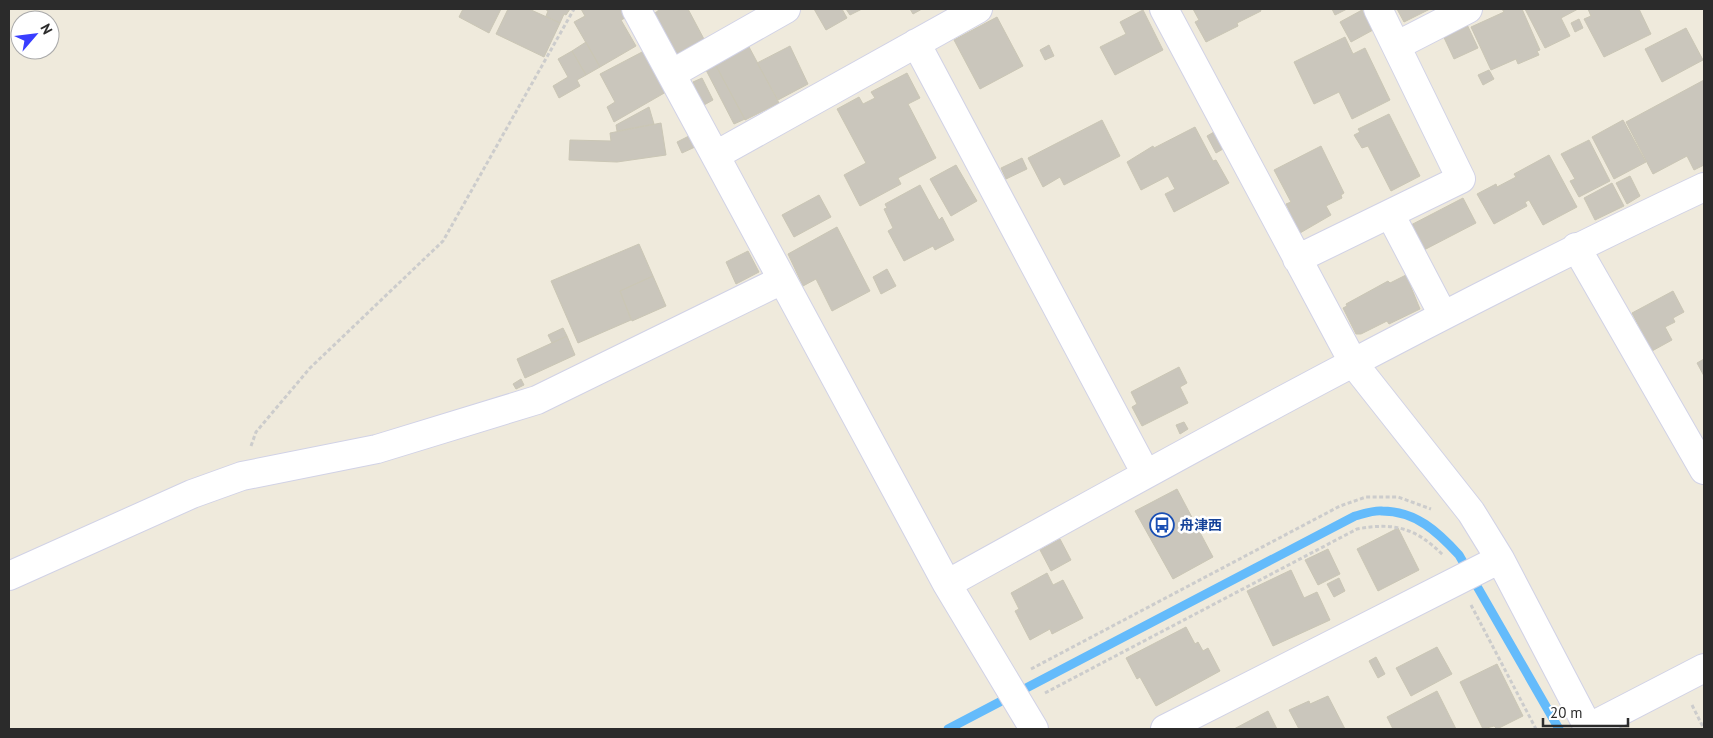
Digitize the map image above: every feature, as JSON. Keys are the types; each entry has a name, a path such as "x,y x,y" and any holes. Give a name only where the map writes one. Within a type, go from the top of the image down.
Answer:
{"street":[{"path":"636,9 673,73 782,280 947,584 1034,729"},
{"path":"673,73 786,9"},
{"path":"716,155 978,9"},
{"path":"1164,9 1354,364 1471,512 1474,572 1588,729 1704,668"},
{"path":"1297,259 1461,179 1378,9"},
{"path":"1396,46 1468,9"},
{"path":"916,44 1146,474"},
{"path":"947,584 1146,474 1443,315 1576,247 1704,187"},
{"path":"1390,214 1443,315"},
{"path":"1576,247 1704,470"},
{"path":"9,576 192,494 242,476 377,449 537,400 782,280"},
{"path":"1164,729 1474,572"}],"path":[{"path":"242,476 256,432 310,368 443,242 574,9"},
{"path":"1014,695 1340,506 1366,497 1398,497 1428,507 1436,512"},
{"path":"1014,695 1357,529 1382,525 1405,529 1428,539 1445,556 1474,572 1536,729"}],"building":[{"path":"463,9 501,9 489,33 459,17"},
{"path":"508,9 529,9 560,23 544,57 496,34"},
{"path":"545,9 570,9 566,15 564,14 560,23 546,16 548,11"},
{"path":"581,9 620,9 625,18 621,20 636,46 600,67 574,22 585,16"},
{"path":"660,9 688,9 705,41 678,57 654,14"},
{"path":"814,9 842,9 847,18 826,30"},
{"path":"846,9 862,9 850,15"},
{"path":"910,9 922,9 913,14"},
{"path":"1193,9 1260,9 1261,11 1237,23 1238,26 1206,42 1195,22 1199,20"},
{"path":"1332,9 1347,9 1335,15"},
{"path":"1397,9 1430,9 1404,22"},
{"path":"1502,9 1522,9 1540,50 1537,51 1539,55 1518,64 1516,59 1491,70 1471,27 1504,12"},
{"path":"1525,9 1578,9 1561,18 1570,36 1545,48"},
{"path":"1588,9 1639,9 1651,34 1604,57 1584,19 1591,16"},
{"path":"1143,10 1163,50 1115,75 1100,47 1126,34 1120,22"},
{"path":"1362,10 1373,30 1351,42 1340,22"},
{"path":"997,17 1023,66 980,89 954,40"},
{"path":"1464,18 1478,48 1454,59 1440,29"},
{"path":"1579,19 1583,28 1575,32 1571,23"},
{"path":"1686,28 1703,60 1662,82 1645,49"},
{"path":"1345,37 1353,54 1365,48 1390,100 1352,119 1339,92 1314,104 1294,62"},
{"path":"586,42 600,67 586,75 572,51"},
{"path":"748,45 779,103 745,120 714,62"},
{"path":"1049,45 1054,56 1045,60 1040,50"},
{"path":"790,46 808,84 778,100 757,63"},
{"path":"572,51 586,75 577,80 580,86 559,98 553,86 568,77 558,59"},
{"path":"644,51 666,92 614,122 607,107 615,102 600,74"},
{"path":"715,64 745,119 734,124 706,70"},
{"path":"1489,70 1494,79 1483,85 1478,75"},
{"path":"907,73 920,98 908,104 936,158 898,178 901,184 860,206 844,175 866,163 837,109 859,97 863,104 875,98 871,92"},
{"path":"702,78 713,100 704,105 693,82"},
{"path":"1704,80 1704,165 1694,170 1687,156 1653,174 1626,122"},
{"path":"649,107 654,124 617,131 616,125"},
{"path":"1389,114 1420,176 1391,191 1368,146 1362,148 1354,135 1360,132 1358,129"},
{"path":"1102,120 1120,156 1064,185 1060,177 1043,187 1028,158"},
{"path":"1623,120 1646,162 1614,179 1592,137"},
{"path":"661,123 666,155 617,162 569,160 570,140 611,141 610,133"},
{"path":"1195,127 1213,161 1216,160 1229,183 1174,212 1165,194 1175,189 1168,176 1141,190 1127,162 1153,146 1154,148"},
{"path":"1214,132 1223,149 1216,153 1207,136"},
{"path":"689,136 695,147 682,153 677,142"},
{"path":"1589,140 1610,181 1579,197 1570,181 1575,179 1561,154"},
{"path":"1321,146 1344,193 1341,195 1342,198 1326,206 1331,215 1300,233 1286,204 1291,202 1274,170"},
{"path":"1549,155 1577,207 1543,225 1529,200 1525,202 1527,206 1494,224 1477,194 1496,184 1497,187 1516,177 1514,174"},
{"path":"1022,158 1027,169 1006,179 1001,168"},
{"path":"956,165 977,201 951,216 930,179"},
{"path":"1630,176 1640,196 1627,204 1616,183"},
{"path":"1612,183 1624,206 1595,220 1584,198"},
{"path":"920,185 939,220 942,217 954,240 935,250 933,246 904,261 888,231 893,228 884,209 887,208 885,204"},
{"path":"819,195 831,217 794,237 782,215"},
{"path":"1463,198 1476,223 1422,251 1409,226"},
{"path":"837,227 870,291 832,311 816,279 803,286 788,254"},
{"path":"639,244 653,276 620,291 631,320 578,343 551,281"},
{"path":"748,251 759,272 736,284 726,262"},
{"path":"887,269 896,286 881,294 873,277"},
{"path":"1406,275 1420,309 1389,324 1387,321 1361,334 1356,334 1343,308 1347,306 1346,304 1388,281 1390,283"},
{"path":"653,276 666,306 632,321 620,291"},
{"path":"1673,291 1684,312 1673,318 1675,322 1665,327 1672,340 1652,351 1632,313"},
{"path":"563,328 567,336 552,343 548,335"},
{"path":"567,336 575,355 525,378 517,359"},
{"path":"1704,359 1704,376 1697,363"},
{"path":"1179,367 1187,383 1180,387 1188,403 1142,426 1132,407 1137,404 1131,392"},
{"path":"521,379 524,385 516,389 513,384"},
{"path":"1184,422 1188,429 1180,434 1176,425"},
{"path":"1177,489 1213,557 1173,579 1135,511"},
{"path":"1398,528 1419,570 1378,591 1357,549"},
{"path":"1060,539 1071,560 1051,571 1040,550"},
{"path":"1328,549 1340,574 1318,585 1305,560"},
{"path":"1291,570 1304,598 1317,592 1330,620 1273,646 1247,591"},
{"path":"1047,573 1053,585 1063,580 1083,618 1052,634 1050,629 1030,640 1015,611 1019,609 1011,593"},
{"path":"1339,578 1345,591 1334,597 1327,584"},
{"path":"1186,627 1195,644 1198,642 1203,651 1208,648 1220,671 1156,706 1140,677 1137,679 1126,658"},
{"path":"1437,647 1452,674 1411,696 1396,668"},
{"path":"1376,657 1385,674 1378,678 1369,661"},
{"path":"1497,664 1523,716 1497,729 1494,726 1483,729 1460,682"},
{"path":"1437,691 1456,729 1393,729 1387,717"},
{"path":"1328,696 1345,729 1299,729 1289,710 1309,701 1310,704"},
{"path":"1268,711 1277,729 1234,729"}],"waterway":[{"path":"948,729 1355,516 1379,511 1394,512 1416,519 1443,538 1459,555 1559,729"}],"place":[{"name":"舟津西","path":"1162,525"}]}
